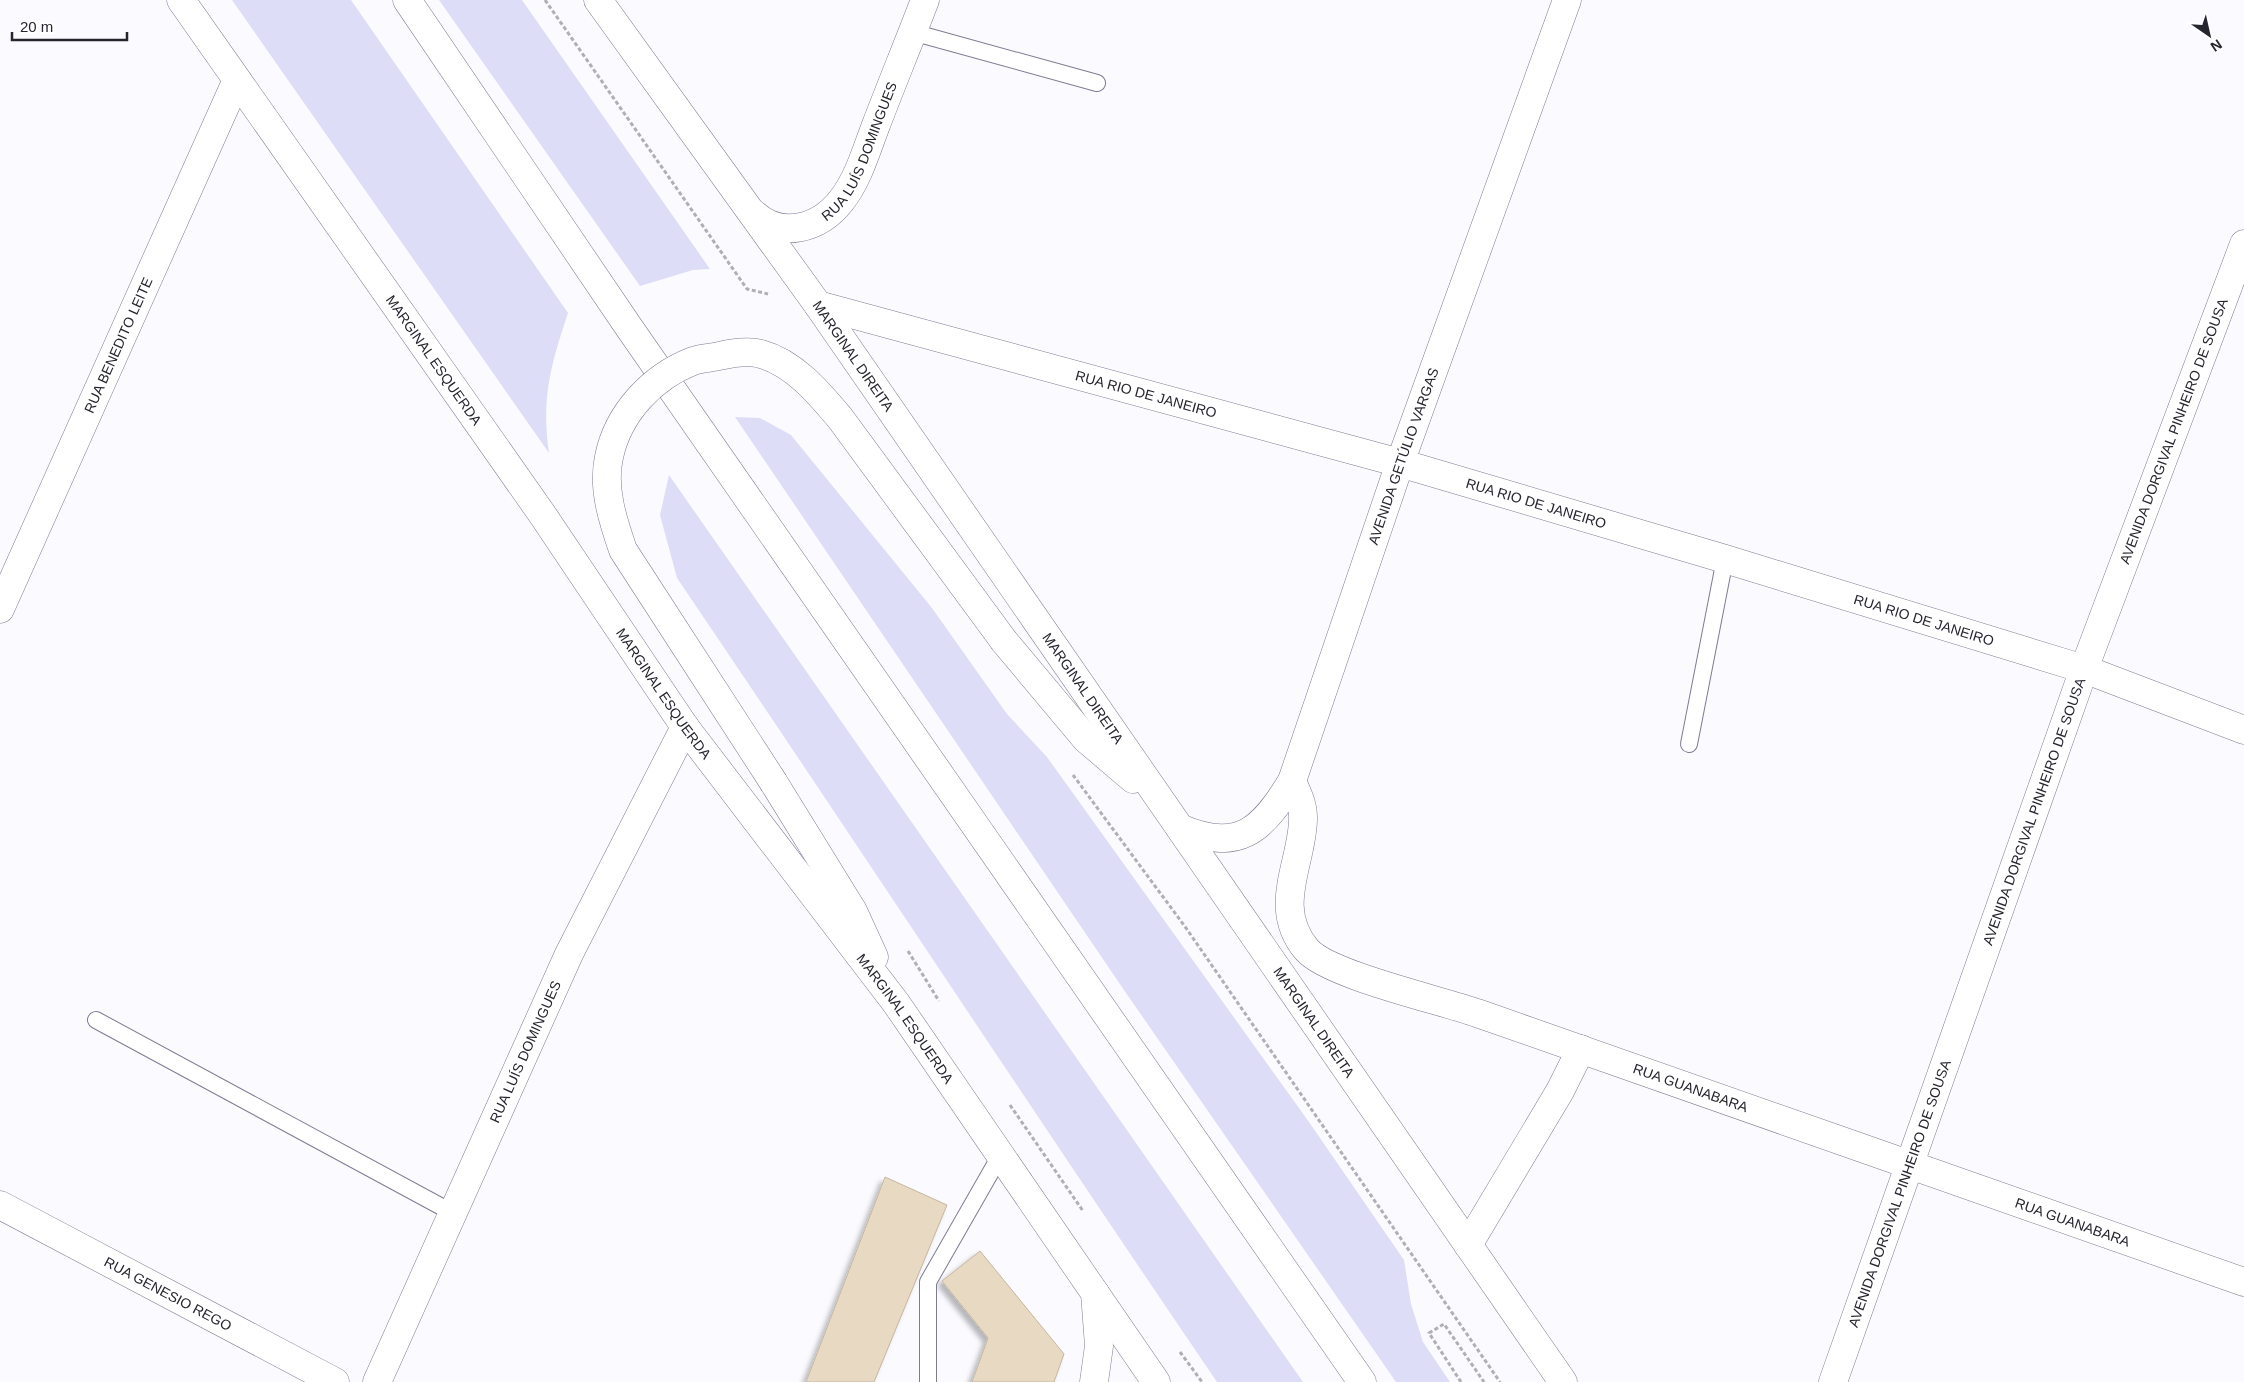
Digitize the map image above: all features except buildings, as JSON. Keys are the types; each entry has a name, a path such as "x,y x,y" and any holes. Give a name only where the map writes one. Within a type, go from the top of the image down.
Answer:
{"main road":[{"name":"MARGINAL ESQUERDA","path":"181,0 236,82 542,514 685,727 896,1003 1156,1382"},
{"path":"407,0 628,326 1362,1382"},
{"name":"MARGINAL DIREITA","path":"598,0 818,305 1563,1382"},
{"name":"RUA LUÍS DOMINGUES","path":"746,206 761,220 776,228 794,228 814,223 829,214 841,201 861,164 925,0"},
{"name":"AVENIDA GETÚLIO VARGAS","path":"1180,828 1198,836 1235,839 1252,830 1266,816 1279,802 1292,781 1400,463 1567,0"},
{"name":"RUA BENEDITO LEITE","path":"0,609 236,82"},
{"name":"AVENIDA DORGIVAL PINHEIRO DE SOUSA","path":"1833,1382 2084,669 2244,244"},
{"name":"RUA RIO DE JANEIRO","path":"818,305 1400,463 1725,559 2084,669 2244,730"},
{"path":"896,1003 853,911 774,783 623,550 610,512 608,459 626,414 645,392 669,374 695,360 737,352 761,354 797,373 820,394 845,425 1004,641 1086,739 1163,805"},
{"name":"RUA LUÍS DOMINGUES","path":"377,1382 569,954 685,727"},
{"name":"RUA GUANABARA","path":"1292,781 1302,804 1303,819 1292,871 1289,911 1307,949 1321,962 1342,971 1457,1006 1908,1166 2244,1282"},
{"path":"1468,1245 1560,1091 1581,1049"},
{"name":"RUA GENESIO REGO","path":"0,1205 335,1382"},
{"path":"1094,1382 1099,1346 1095,1292"}],"lane":[{"path":"912,32 1097,83"},
{"path":"1689,744 1725,559"},
{"path":"96,1020 453,1213"},
{"path":"928,1382 928,1282 1000,1156"}],"path":[{"path":"545,0 747,289 818,305"},
{"path":"1088,793 1186,928 1500,1382"},
{"path":"903,943 940,1003"},
{"path":"1005,1097 1087,1217"},
{"path":"1461,1382 1429,1333 1444,1324 1484,1382"},
{"path":"1176,1348 1202,1382"}],"shaded area":[{"path":"232,0 351,0 568,313 552,365 549,382 546,416 549,453"},
{"path":"439,0 522,0 710,269 693,270 640,286"},
{"path":"735,417 760,418 791,435 932,608 1007,714 1047,757 1309,1122 1404,1260 1411,1304 1423,1342 1450,1382 1396,1382 1126,993"},
{"path":"669,475 1303,1382 1217,1382 677,578 660,515"}]}
